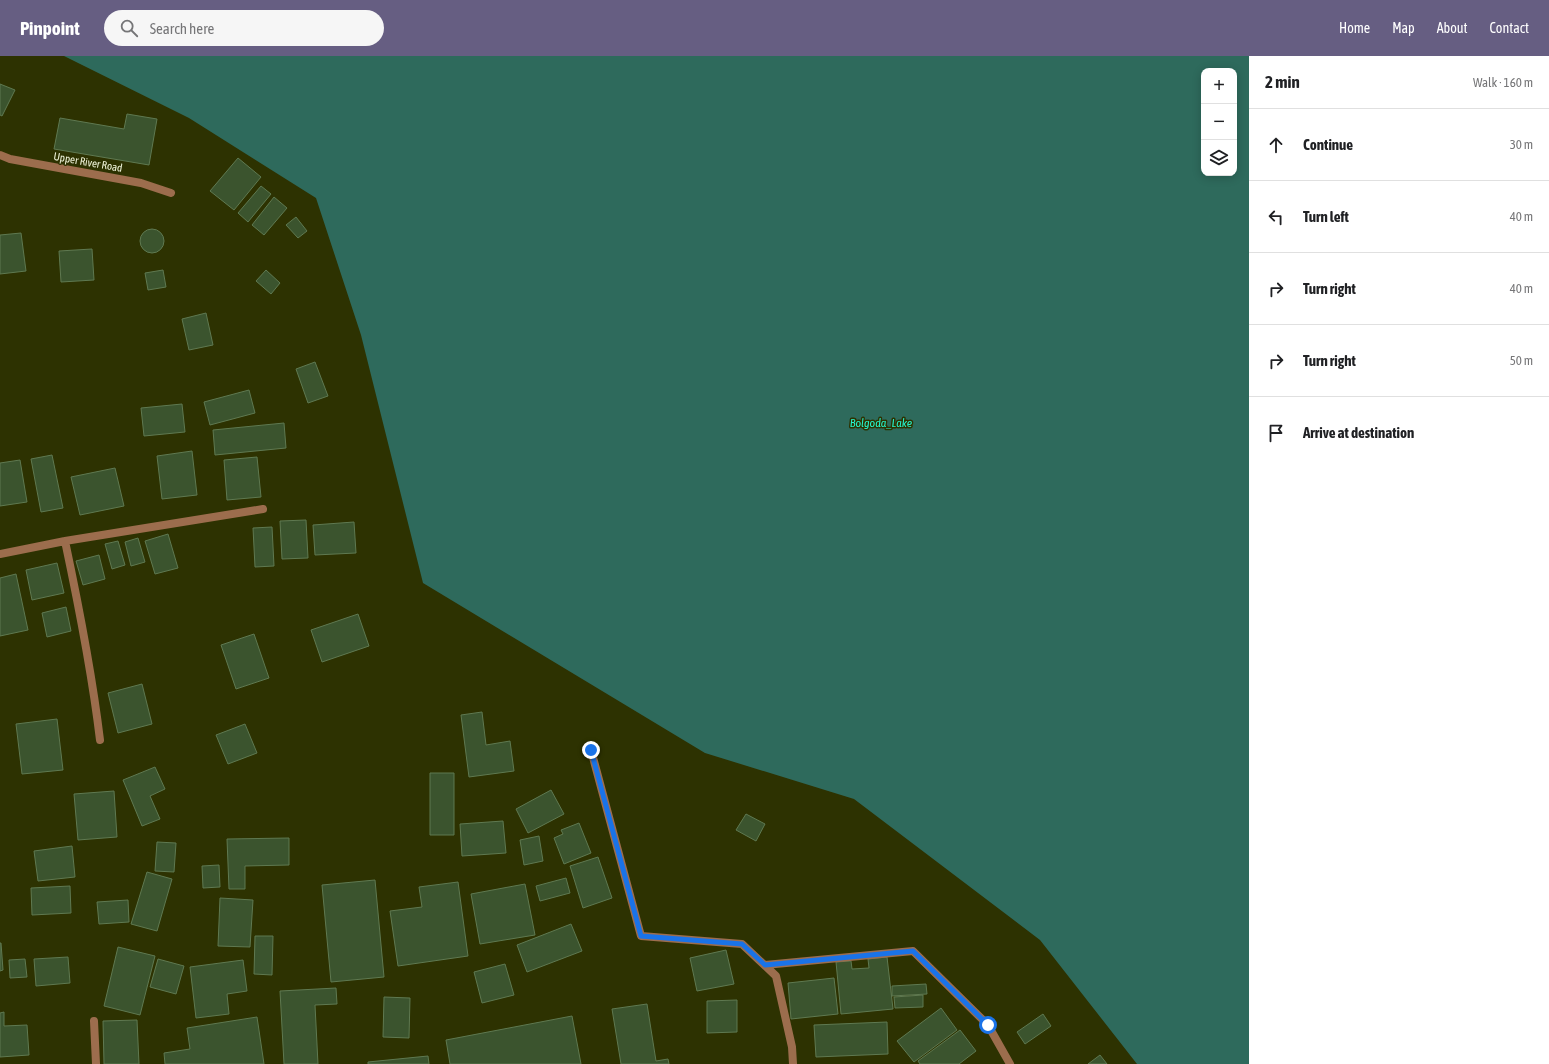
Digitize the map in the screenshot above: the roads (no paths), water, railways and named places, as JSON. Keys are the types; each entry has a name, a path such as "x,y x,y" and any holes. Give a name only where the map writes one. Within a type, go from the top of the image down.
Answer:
{"street":[{"name":"Upper River Road","path":"0,155 10,159 141,183 171,193"},
{"path":"0,554 65,541 263,509"},
{"path":"65,541 92,675 100,740"},
{"path":"591,750 641,936 742,944 776,976 792,1047 793,1064"},
{"path":"765,965 913,951 988,1025 1010,1064"},
{"path":"94,1021 96,1064"}],"water":[{"name":"Bolgoda_Lake","path":"64,56 1249,56 1249,1064 1137,1064 1040,940 854,799 705,753 423,583 361,335 316,198 189,118"}]}
